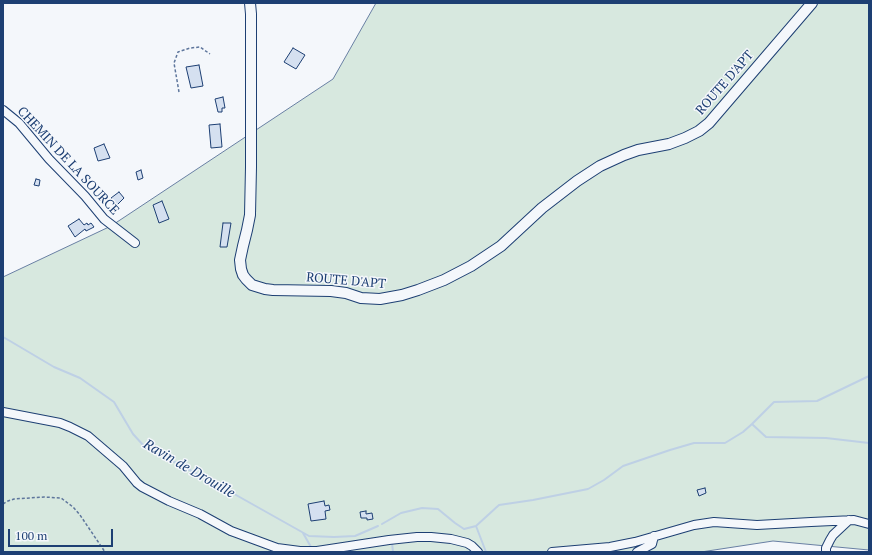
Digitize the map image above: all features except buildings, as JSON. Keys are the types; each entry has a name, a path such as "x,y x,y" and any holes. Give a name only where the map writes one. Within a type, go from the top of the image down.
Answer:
{"main road":[{"name":"ROUTE D'APT","path":"250,3 250,215 240,260 243,275 252,285 265,289 331,291 346,293 361,298 380,299 418,290 444,280 472,266 501,246 542,208 600,166 624,154 669,144 699,131 709,123 812,3"}],"street":[{"name":"CHEMIN DE LA SOURCE","path":"3,110 19,123 49,159 85,196 104,219 135,243"},
{"path":"3,412 70,426 88,436 123,466 142,487 169,501 200,514 231,531 277,548 300,551 317,551 389,540 424,537 451,539 467,543 478,552"},
{"path":"826,552 826,548 833,535 849,520"},
{"path":"552,552 610,547 635,542 694,525 714,522 757,525 849,520 869,524"},
{"path":"637,552 652,544 654,536"}],"path":[{"path":"179,92 174,63 178,52 190,48 200,47 210,54"},
{"path":"3,504 8,500 14,499 44,497 60,498 80,514 105,552"}],"shaded area":[{"path":"376,3 869,3 869,550 773,541 701,552 3,552 3,277 111,226 333,79"}],"waterway":[{"name":"Ravin de Drouille","path":"3,337 54,367 80,378 114,402 133,434 144,446 220,486 309,536 355,536 378,526"},
{"name":"Ravin de Drouille","path":"382,524 401,513 422,508 438,509 464,529 476,526 499,505 588,489 604,480 623,466 694,443 725,443 743,432 774,402 817,401 869,376"},
{"path":"752,424 766,437 826,438 869,443"},
{"path":"476,526 486,552"},
{"path":"303,533 311,547"},
{"path":"392,543 393,552"}]}
